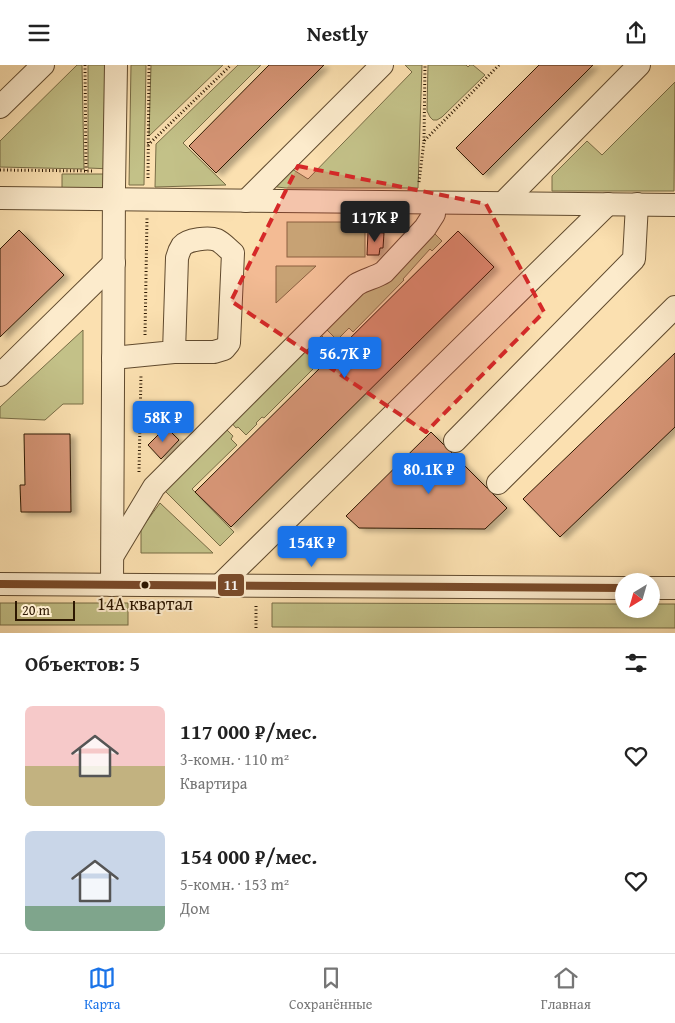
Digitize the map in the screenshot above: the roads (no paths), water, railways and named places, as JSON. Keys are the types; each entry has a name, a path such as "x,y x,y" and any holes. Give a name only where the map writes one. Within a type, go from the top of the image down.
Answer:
{"street":[{"path":"0,107 43,65"},
{"path":"112,585 116,65"},
{"path":"246,201 382,65"},
{"path":"503,203 639,65"},
{"path":"112,555 154,487 356,285 361,281 379,276 384,272 425,228 434,214 426,196"},
{"path":"0,198 246,201 426,196 503,203 675,205"},
{"path":"218,586 608,204"},
{"path":"455,441 634,259 637,204"},
{"path":"113,358 174,352 214,352 224,349 229,343 233,253 216,239 191,241 182,247 177,258 174,352"},
{"path":"0,375 114,263"},
{"path":"498,483 675,307"},
{"path":"0,584 615,588"},
{"path":"660,588 675,588"}],"place":[{"name":"14А квартал","path":"145,585"}]}
